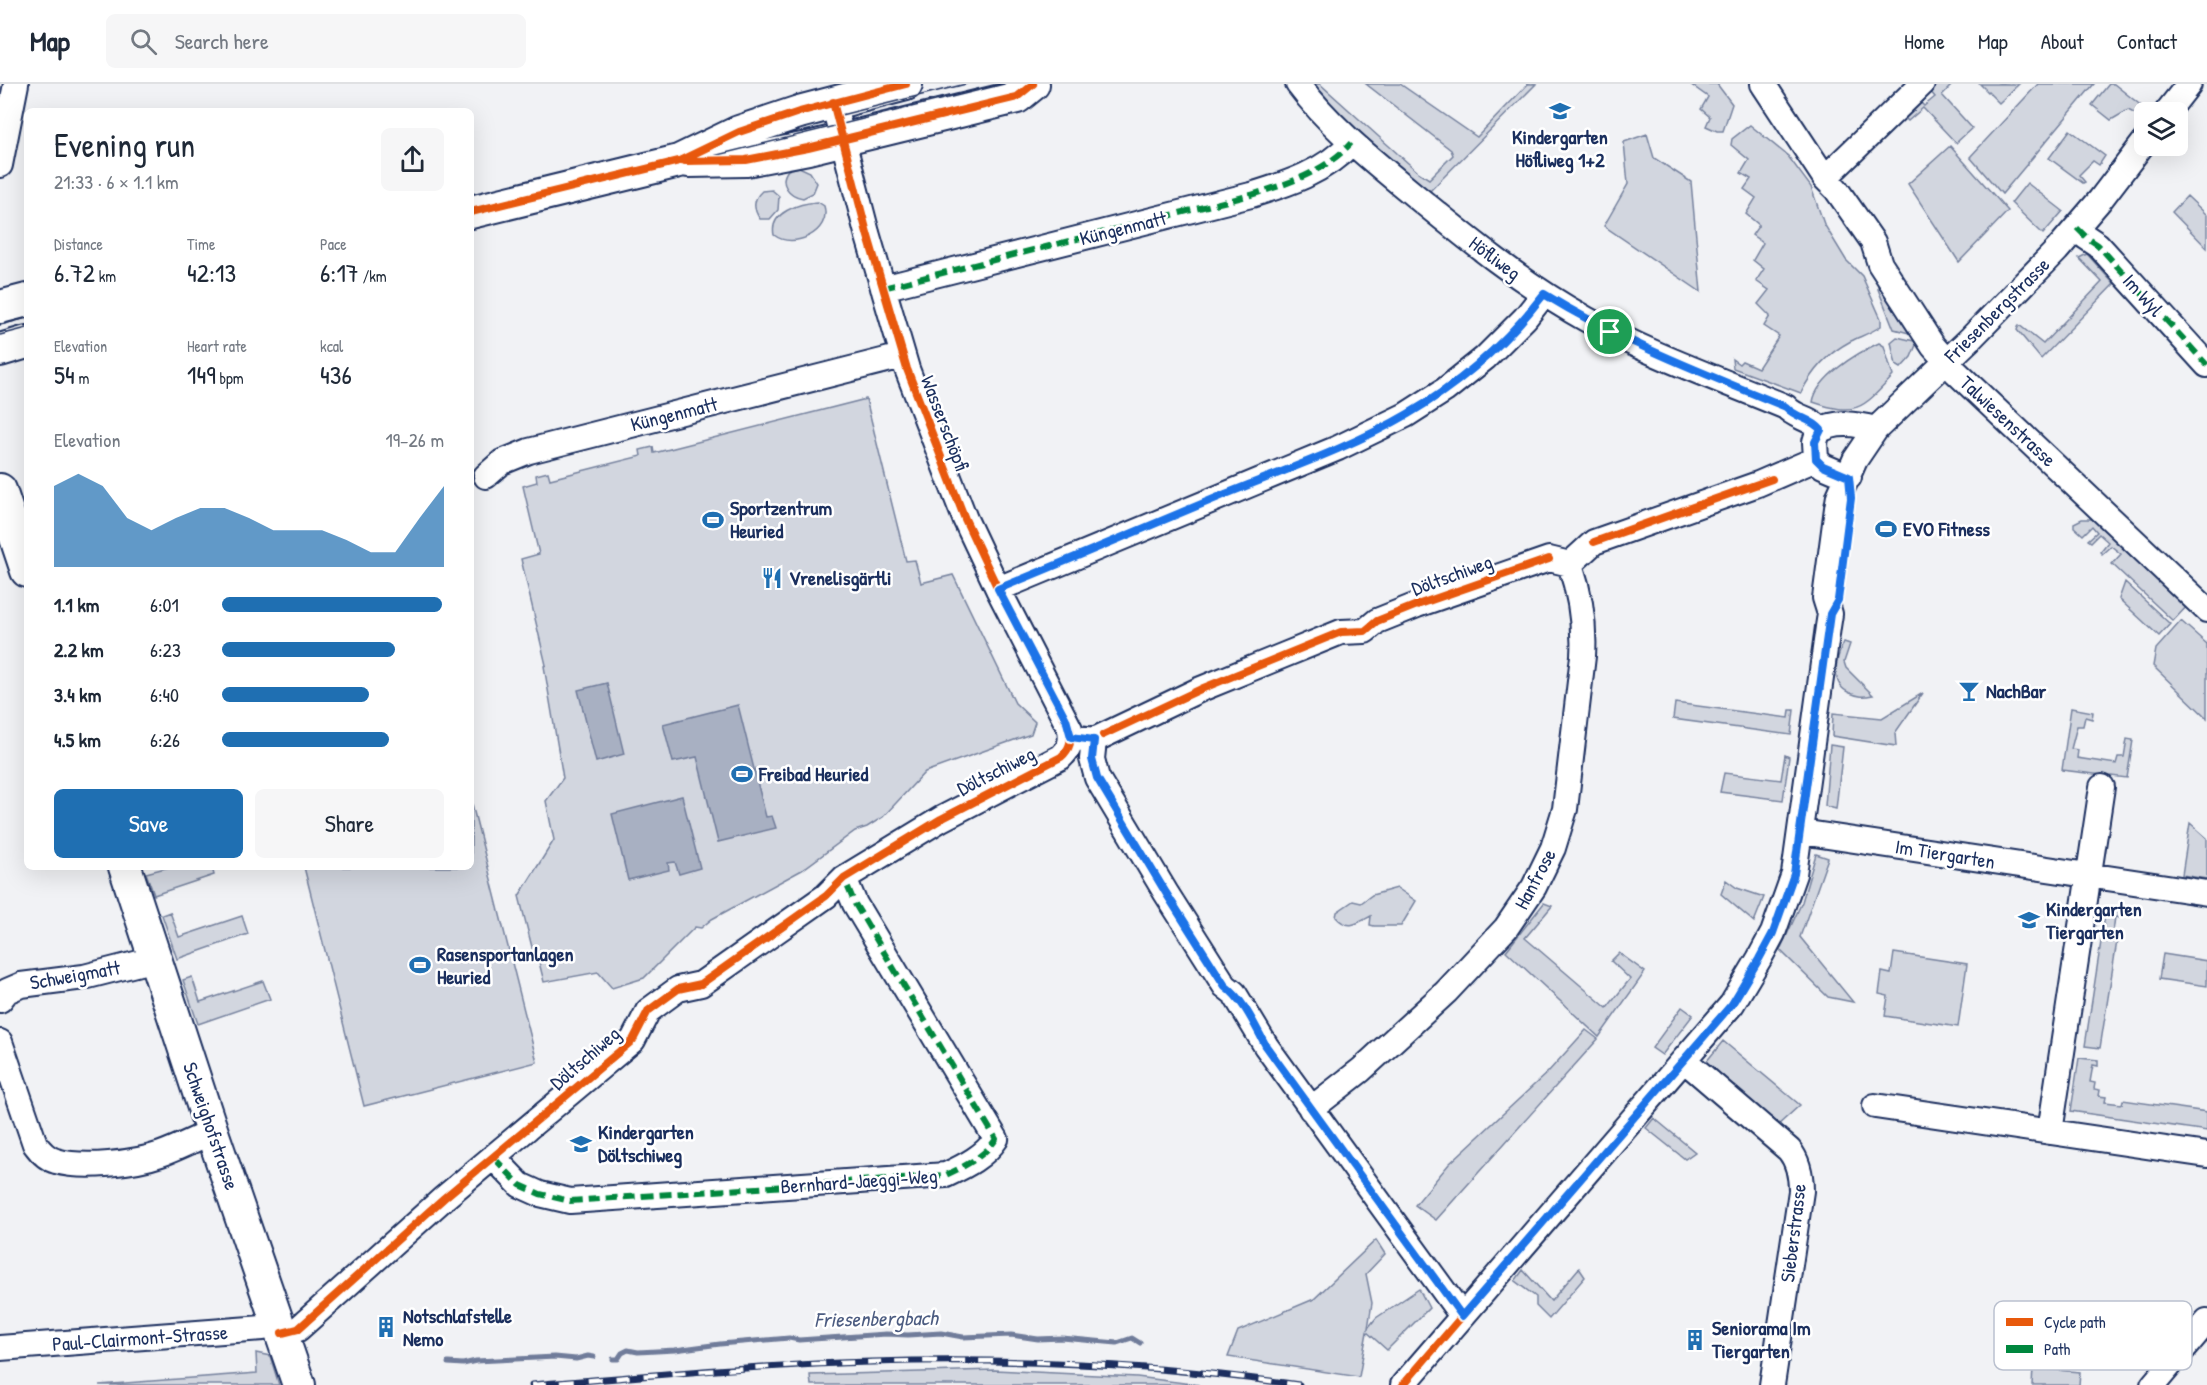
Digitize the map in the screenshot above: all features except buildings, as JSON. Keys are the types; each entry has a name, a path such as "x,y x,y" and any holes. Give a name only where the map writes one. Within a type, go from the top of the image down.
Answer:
{"main road":[{"path":"474,211 679,161 739,132 833,102 906,84"},
{"path":"679,161 746,160 843,140 1017,97 1033,84"},
{"path":"0,307 24,301"},
{"path":"0,350 24,343"},
{"path":"0,490 24,562"},
{"name":"Schweighofstrasse","path":"126,870 212,1132 299,1385"}],"street":[{"name":"Höfliweg","path":"1298,84 1351,143 1493,259 1544,294 1587,320 1636,345 1786,407 1790,412 1813,421 1821,430"},
{"name":"Talwiesenstrasse","path":"1763,84 1825,178 1836,189 1873,242 1880,264 1933,346 2207,610"},
{"path":"1825,178 1922,84"},
{"path":"2175,102 2189,84"},
{"path":"2196,84 2207,95"},
{"path":"0,165 10,93"},
{"name":"Wasserschöpfi","path":"833,102 902,356 948,479 998,589 1066,719 1090,737 1097,778 1225,986 1234,993 1266,1046 1462,1316"},
{"name":"Küngenmatt","path":"883,288 1251,195 1296,180 1319,169 1338,157 1351,143"},
{"name":"Friesenbergstrasse","path":"1403,1385 1732,1004 1764,950 1794,874 1830,614 1825,598 1837,508 1839,496 1855,460 1876,429 1994,314 2077,228 2134,155"},
{"name":"Im Wyl","path":"2077,228 2098,245 2207,365"},
{"path":"998,589 1338,448 1406,415 1445,390 1485,358 1526,318 1544,294"},
{"name":"Küngenmatt","path":"486,476 502,462 529,451 902,356"},
{"path":"1849,477 1823,466 1816,459 1815,442 1821,430 1833,425 1849,424 1876,429"},
{"path":"1570,564 1594,542 1772,479 1816,459"},
{"name":"Döltschiweg","path":"281,1329 298,1329 444,1198 633,1040 648,1011 678,989 701,984 826,896 844,878 940,819 1061,757 1069,748 1090,737 1341,632 1365,631 1377,621 1417,605 1549,559 1570,564"},
{"name":"Hanfrose","path":"1311,1109 1376,1058 1446,992 1506,928 1524,904 1546,865 1565,809 1584,639 1581,606 1570,564"},
{"path":"2050,1132 2102,787"},
{"name":"Im Tiergarten","path":"1801,832 2207,893"},
{"name":"Bernhard-Jaeggi-Weg","path":"494,1158 520,1185 540,1194 570,1201 946,1174 964,1166 990,1149 996,1139 855,904 844,878"},
{"name":"Schweigmatt","path":"0,1000 8,991 21,985 84,977 155,959"},
{"path":"0,1042 35,1144 55,1161 111,1164 138,1161 162,1154 212,1132"},
{"name":"Sieberstrasse","path":"1684,1060 1789,1150 1796,1159 1801,1191 1772,1385"},
{"path":"1875,1106 2207,1155"},
{"path":"2192,1338 2207,1321"},
{"name":"Paul-Clairmont-Strasse","path":"0,1348 263,1328 281,1329"},
{"path":"2152,1385 2165,1370"}],"shaded area":[{"path":"1309,84 1320,84 1418,172 1429,179 1453,155 1451,150 1366,84 1400,84 1477,137 1528,84 1536,84 1430,191 1417,186 1385,161"},
{"path":"1690,84 1717,84 1732,104 1723,131 1706,126 1710,117 1701,109 1708,97"},
{"path":"1939,84 1953,84 1942,95 1972,128 1956,143 1923,108 1908,121 1904,117 1920,102 1924,106 1935,97 1930,91"},
{"path":"1980,84 2019,84 1999,103"},
{"path":"2038,84 2094,84 2002,194 1970,157"},
{"path":"2109,84 2114,84 2137,102 2134,102 2134,113 2128,110 2111,120 2092,105"},
{"path":"1750,125 1788,156 1811,187 1824,224 1846,260 1862,276 1881,319 1881,326 1851,341 1828,357 1810,377 1801,393 1733,368 1732,359 1739,364 1742,361 1758,368 1779,336 1764,326 1770,316 1758,304 1769,290 1756,281 1764,269 1753,260 1763,243 1752,235 1759,225 1746,214 1756,198 1744,189 1751,179 1741,173 1749,160 1731,145 1732,139"},
{"path":"2070,130 2105,156 2099,165 2093,161 2079,175 2085,182 2083,183 2049,158"},
{"path":"1647,134 1654,158 1691,182 1701,292 1604,226 1628,184 1624,142"},
{"path":"1950,146 2008,211 1959,262 1908,184"},
{"path":"799,167 810,172 817,183 813,193 803,198 789,192 784,180 788,170"},
{"path":"2027,183 2063,211 2043,234 2011,203"},
{"path":"772,190 779,196 778,210 770,219 760,219 755,208 757,197 762,191"},
{"path":"2187,196 2207,215 2207,248 2172,212"},
{"path":"818,202 824,206 825,215 817,231 809,236 791,240 774,235 776,220 787,210 803,204"},
{"path":"2087,254 2114,284 2041,359 2017,330 2019,325 2043,344 2102,282 2079,258"},
{"path":"1878,280 1913,334 1894,329 1878,289"},
{"path":"1897,337 1914,341 1916,345 1911,357 1901,368 1896,365 1891,342"},
{"path":"1879,343 1884,346 1893,376 1874,396 1858,407 1850,409 1828,407 1813,402 1816,393 1830,375 1850,359"},
{"name":"Freibad Heuried","path":"866,399 906,561 915,560 921,583 953,575 1015,703 1035,722 1031,734 925,772 883,817 855,831 802,870 712,919 701,928 695,927 644,978 612,988 598,972 544,982 538,958 535,959 519,896 554,840 546,801 563,778 544,666 546,665 521,559 539,554 523,486 537,482 536,475 548,472 550,479 641,456 640,450 653,447 654,453"},
{"path":"2082,519 2097,519 2189,604 2173,621 2112,564 2121,554 2111,546 2102,554 2100,552 2108,542 2099,534 2091,542 2088,540 2097,532 2092,526 2083,535 2074,527 2074,523"},
{"path":"2125,582 2170,624 2159,636 2119,599"},
{"path":"2181,621 2207,644 2207,718 2153,666 2156,649"},
{"path":"1844,642 1850,644 1844,662 1846,668 1873,695 1850,693 1839,683 1836,670"},
{"path":"1923,693 1895,733 1896,746 1832,736 1833,713 1882,718"},
{"path":"1675,703 1789,718 1790,710 1794,710 1791,735 1673,719"},
{"path":"2071,708 2093,712 2092,719 2085,717 2083,726 2077,726 2071,749 2078,750 2077,758 2116,764 2118,757 2124,757 2127,739 2133,740 2127,778 2062,770"},
{"path":"1830,745 1843,747 1836,809 1825,806"},
{"path":"1785,755 1789,757 1783,800 1720,792 1724,773 1781,780"},
{"name":"Rasensportanlagen Heuried","path":"474,812 537,1062 364,1106 305,870 474,870"},
{"path":"2190,823 2207,838 2207,879 2182,875"},
{"path":"1816,854 1828,858 1800,937 1853,1002 1828,997 1780,950 1802,902"},
{"path":"158,870 213,870 214,875 154,895 146,873"},
{"path":"1726,880 1737,888 1764,897 1754,922 1721,894"},
{"path":"1397,888 1416,901 1401,926 1370,925 1371,916 1349,925 1336,917 1337,912 1353,901 1361,903 1372,895"},
{"path":"1544,903 1552,906 1525,938 1607,1008 1630,979 1611,961 1619,953 1645,972 1599,1037 1506,951"},
{"path":"2106,909 2121,911 2120,918 2115,917 2112,939 2117,941 2100,1048 2085,1046"},
{"path":"170,912 179,937 242,916 248,934 177,959 162,915"},
{"path":"1894,953 1967,964 1958,1027 1885,1016 1888,996 1879,994 1882,972 1891,974"},
{"path":"2163,954 2207,961 2207,986 2159,979"},
{"path":"192,977 200,1002 263,981 270,999 198,1024 183,980"},
{"path":"1682,1007 1693,1015 1662,1055 1652,1048"},
{"path":"1586,1030 1598,1039 1436,1220 1415,1205 1449,1164 1548,1072"},
{"path":"1723,1041 1800,1105 1777,1126 1706,1062"},
{"path":"2079,1058 2098,1060 2098,1066 2093,1065 2090,1082 2095,1083 2094,1089 2100,1090 2099,1096 2106,1097 2105,1102 2122,1104 2123,1100 2207,1112 2207,1131 2071,1111"},
{"path":"1654,1118 1695,1152 1685,1159 1646,1128"},
{"path":"1376,1240 1385,1254 1366,1274 1372,1303 1368,1328 1376,1318 1419,1289 1429,1308 1387,1350 1367,1332 1359,1377 1228,1357 1238,1331 1314,1299"},
{"path":"1579,1268 1585,1277 1549,1319 1536,1306 1536,1297 1515,1281 1523,1270 1551,1301"},
{"path":"256,1353 270,1356 279,1385 99,1385 257,1373"},
{"path":"995,1370 1137,1377 1200,1385 811,1385 810,1375"},
{"path":"2033,1370 2080,1372 2079,1385 2032,1385"}],"water":[{"path":"607,683 624,754 596,762 578,690"},
{"path":"738,705 766,817 772,816 776,828 718,842 697,757 673,762 663,724"},
{"path":"682,796 700,868 679,874 675,862 668,863 669,870 628,880 612,814"}],"waterway":[{"name":"Friesenbergbach","path":"613,1359 618,1359 628,1350 638,1352 675,1350 789,1338 799,1340 886,1334 941,1333 963,1337 1011,1335 1038,1339 1062,1338 1117,1343 1132,1338 1140,1343"},
{"name":"Friesenbergbach","path":"448,1363 594,1357"}],"tram line":[{"path":"841,115 966,84"},
{"path":"474,215 1004,84"},
{"path":"0,325 24,319"},
{"path":"0,335 24,329"}],"railway":[{"path":"532,1385 702,1371 926,1361 1033,1362 1140,1367 1299,1385"}],"marked path":[{"path":"883,288 1265,191 1305,176 1329,162 1351,143"},
{"path":"2077,228 2098,245 2207,365"},
{"path":"998,589 1338,448 1406,415 1445,390 1485,358 1525,318 1544,294"},
{"path":"494,1158 520,1185 540,1194 570,1201 946,1175 980,1155 996,1139 855,904 844,878"}],"cycle path":[{"path":"474,211 679,161 739,132 799,112 906,84"},
{"path":"685,161 746,160 808,148 1017,97 1033,84"},
{"path":"282,1333 298,1329 444,1198 633,1040 648,1011 678,989 701,984 826,896 844,878 941,819 1061,757 1068,748 1070,729 965,519 907,369 867,233 833,102"},
{"path":"1594,542 1772,479"},
{"path":"1103,735 1201,689 1341,632 1365,631 1377,621 1417,605 1549,559"},
{"path":"1403,1385 1481,1294"}],"place":[{"name":"Kindergarten Höfliweg 1+2","path":"1560,111"},
{"name":"Sportzentrum Heuried","path":"713,520"},
{"name":"EVO Fitness","path":"1886,529"},
{"name":"Vrenelisgärtli","path":"772,578"},
{"name":"NachBar","path":"1969,691"},
{"name":"Freibad Heuried","path":"742,774"},
{"name":"Kindergarten Tiergarten","path":"2029,920"},
{"name":"Rasensportanlagen Heuried","path":"420,965"},
{"name":"Kindergarten Döltschiweg","path":"581,1144"},
{"name":"Notschlafstelle Nemo","path":"386,1327"},
{"name":"Seniorama Im Tiergarten","path":"1695,1340"}],"route":[{"path":"1544,294 1610,332 1786,407 1790,412 1817,424 1821,430 1815,442 1816,459 1835,473 1849,477 1851,498 1838,600 1830,614 1821,667 1794,874 1773,933 1732,1004 1462,1316 1266,1046 1234,993 1225,986 1120,819 1097,778 1092,759 1094,740 1071,737 1066,719 998,589 1338,448 1406,415 1445,390 1485,358 1526,318 1544,294"}]}
